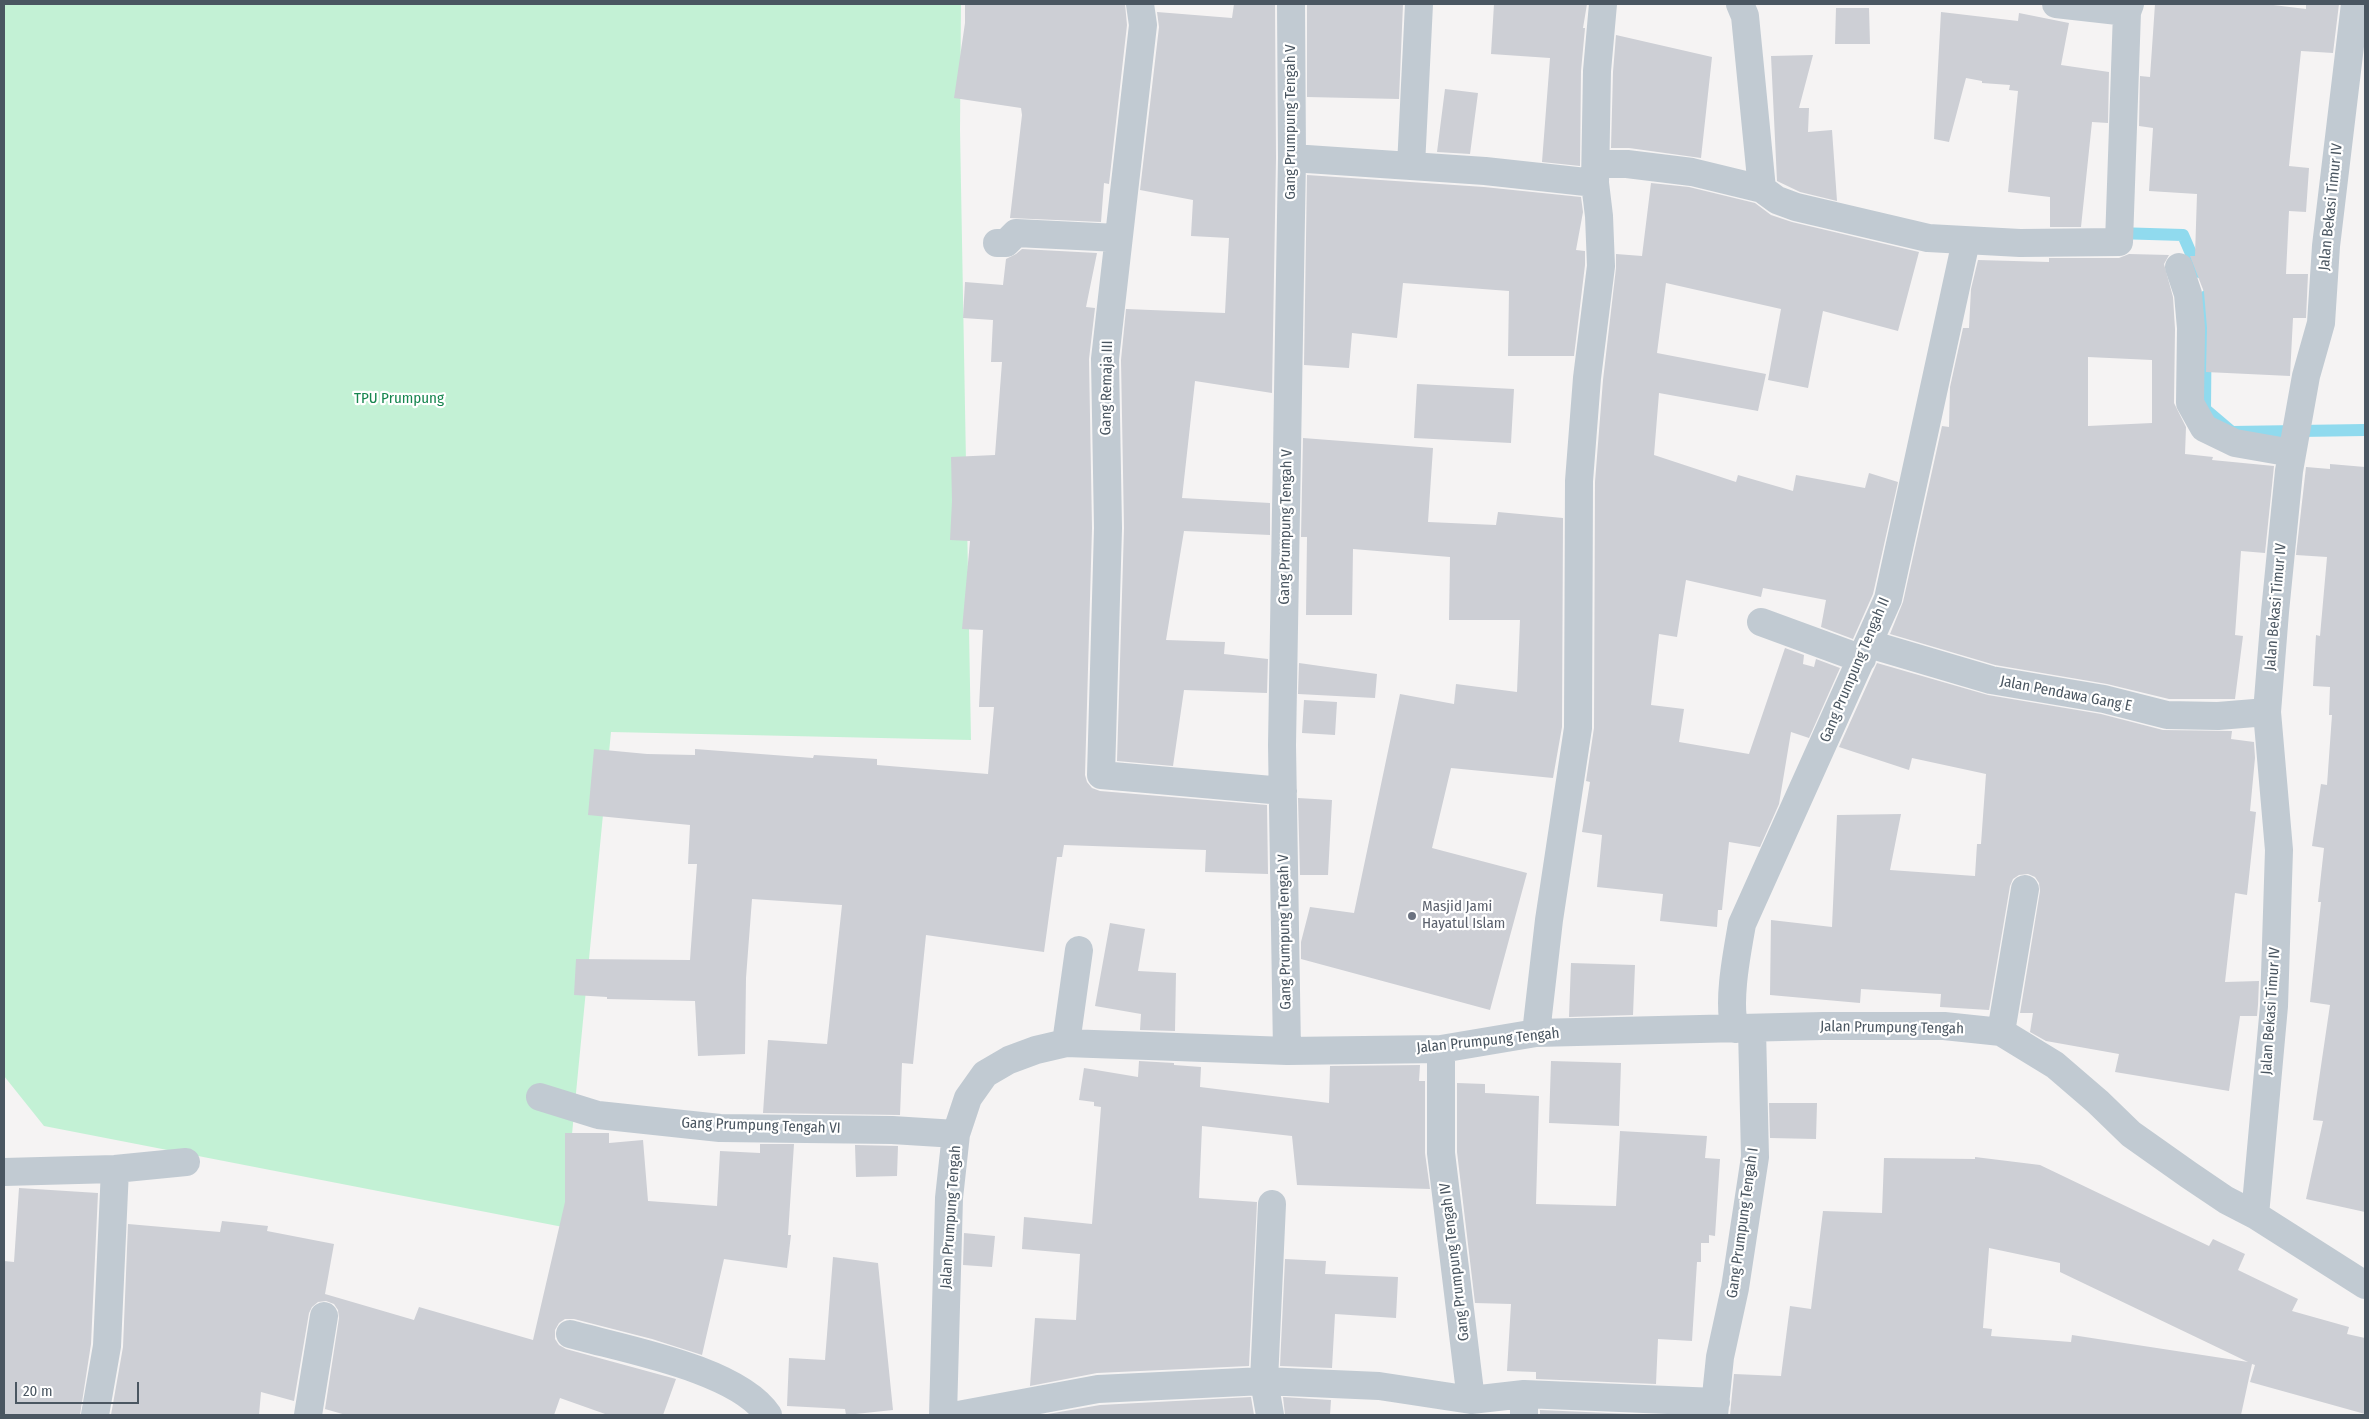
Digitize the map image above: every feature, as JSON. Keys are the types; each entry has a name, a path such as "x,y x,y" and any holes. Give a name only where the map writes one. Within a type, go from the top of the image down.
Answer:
{"street":[{"name":"Gang Remaja III","path":"1140,4 1143,25 1105,359 1108,528 1101,775 1283,791"},
{"name":"Gang Prumpung Tengah V","path":"1287,1051 1282,745 1292,158 1291,4"},
{"path":"1411,166 1419,4"},
{"path":"1536,1033 1549,920 1578,728 1579,480 1587,378 1600,266 1599,216 1595,174 1597,71 1603,4"},
{"path":"1740,4 1746,16 1762,189"},
{"path":"1292,158 1485,172 1595,174 1627,164 1692,172 1762,189 1777,200 1796,207 1928,238 1966,241 2120,229 2128,8 2056,4"},
{"name":"Jalan Bekasi Timur IV","path":"2255,1215 2274,1006 2279,850 2267,712 2275,612 2296,437 2306,376 2321,323 2326,246 2355,4"},
{"path":"997,243 1006,243 1016,233 1118,238"},
{"name":"Gang Prumpung Tengah II","path":"1744,1029 1732,1020 1735,964 1742,924 1888,598 1966,241"},
{"path":"2179,267 2188,294 2191,328 2190,402 2204,428 2235,443 2296,437"},
{"name":"Jalan Pendawa Gang E","path":"1762,622 1865,651 1991,680 2104,699 2167,715 2218,716 2267,712"},
{"path":"2001,1032 2025,889"},
{"path":"1066,1043 1078,950"},
{"name":"Jalan Prumpung Tengah","path":"943,1415 949,1198 956,1134 968,1098 985,1074 1009,1060 1036,1050 1066,1043 1287,1051 1441,1049 1536,1033 1823,1026 1944,1026 2001,1032 2055,1065 2138,1139 2226,1200 2255,1215 2365,1285"},
{"name":"Gang Prumpung Tengah I","path":"1715,1409 1720,1357 1736,1288 1755,1157 1744,1029"},
{"name":"Gang Prumpung Tengah IV","path":"1441,1049 1441,1152 1471,1400"},
{"name":"Gang Prumpung Tengah VI","path":"540,1097 598,1114 720,1128 892,1130 956,1134"},
{"path":"4,1172 115,1169 186,1162"},
{"path":"95,1415 107,1346 115,1169"},
{"path":"1270,1415 1264,1381 1272,1204"},
{"path":"308,1415 324,1316"},
{"path":"570,1334 689,1367 738,1387 768,1415"},
{"path":"958,1415 1098,1390 1264,1381 1379,1386 1471,1400 1524,1405 1715,1409"}],"green space":[{"name":"TPU Prumpung","path":"4,4 961,4 960,130 971,740 611,732 563,1227 44,1126 4,1076"}],"building":[{"path":"965,4 1125,4 1127,25 1109,184 1104,183 1101,222 1010,218 1022,115 1021,108 954,98 965,23"},
{"path":"1234,4 1275,4 1276,158 1272,393 1195,381 1182,498 1270,503 1270,535 1184,531 1166,640 1225,642 1224,654 1268,659 1267,693 1184,690 1173,766 1117,761 1124,528 1121,360 1126,309 1225,313 1229,238 1191,236 1193,200 1140,190 1159,27 1157,12 1232,18"},
{"path":"1307,4 1403,4 1399,99 1307,97"},
{"path":"1494,4 1587,4 1583,28 1585,28 1581,71 1580,166 1542,162 1550,58 1491,54"},
{"path":"2155,4 2265,4 2306,9 2306,4 2339,4 2333,53 2301,51 2289,166 2309,168 2306,212 2289,211 2286,274 2308,274 2306,318 2293,318 2290,376 2206,372 2207,328 2204,292 2190,256 2195,256 2197,194 2149,191 2153,128 2139,126 2140,76 2150,77"},
{"path":"1836,8 1869,8 1870,44 1835,44"},
{"path":"1941,12 2018,21 2019,13 2069,23 2061,65 2109,72 2108,123 2092,122 2081,227 2050,227 2050,197 2008,192 2018,91 2009,90 2010,85 1982,83 1982,81 1966,78 1949,142 1934,139"},
{"path":"1616,35 1712,57 1701,158 1629,148 1611,148"},
{"path":"1813,55 1799,108 1809,108 1808,132 1832,130 1837,201 1800,192 1777,181 1771,56"},
{"path":"1445,89 1478,93 1470,154 1437,152"},
{"path":"1307,175 1484,187 1581,197 1583,212 1576,250 1585,251 1585,265 1574,356 1508,356 1509,291 1403,283 1397,338 1352,333 1349,368 1304,365"},
{"path":"1651,183 1689,187 1755,203 1771,215 1792,222 1919,252 1898,331 1823,311 1808,388 1768,380 1781,309 1666,283 1657,353 1766,374 1758,411 1659,393 1654,455 1736,482 1738,475 1793,491 1796,475 1865,488 1869,473 1898,482 1873,594 1853,639 1821,627 1826,600 1763,588 1761,597 1686,580 1677,637 1659,634 1651,705 1684,709 1679,742 1749,754 1785,648 1804,655 1803,664 1814,667 1816,659 1840,668 1809,738 1791,732 1779,804 1760,847 1729,842 1722,910 1718,910 1717,927 1660,921 1663,894 1597,887 1602,835 1582,832 1590,782 1586,781 1594,728 1595,482 1616,254 1642,256"},
{"path":"1022,249 1097,253 1086,307 1095,308 1089,359 1092,528 1085,775 1087,782 1092,788 1100,791 1267,805 1268,874 1205,872 1206,850 1064,845 1062,857 1057,857 1044,952 926,935 913,1064 902,1063 900,1115 763,1113 768,1040 827,1044 842,905 752,899 746,978 745,1054 698,1056 695,1001 607,999 607,997 574,995 576,959 690,960 697,864 688,864 690,825 588,815 594,749 647,754 695,755 695,749 813,758 814,755 877,759 877,765 988,774 994,707 979,707 983,630 962,629 970,541 950,540 952,501 951,457 995,455 1002,362 991,362 993,320 963,318 965,282 1003,285 1006,259"},
{"path":"2129,254 2169,255 2164,264 2173,297 2175,329 2174,403 2186,427 2185,454 2213,457 2212,460 2274,466 2265,553 2241,551 2235,635 2243,636 2235,699 2169,699 2107,684 1995,665 1890,634 1903,602 1942,426 1949,427 1950,387 1963,328 1969,328 1971,289 1978,260 2049,262 2049,258 2119,258","holes":["2088,357 2152,360 2152,423 2088,426"]},
{"path":"1417,384 1514,389 1511,443 1414,438"},
{"path":"1303,438 1433,448 1428,522 1496,525 1498,512 1563,518 1562,727 1553,778 1451,768 1432,848 1527,873 1490,1010 1301,959 1301,942 1310,907 1354,913 1400,694 1454,704 1456,684 1517,692 1520,620 1449,620 1450,557 1353,549 1352,615 1306,615 1307,537 1301,537"},
{"path":"2330,464 2365,467 2365,1212 2306,1199 2323,1121 2313,1120 2330,1005 2310,1002 2321,902 2318,902 2324,848 2312,846 2321,784 2327,785 2332,715 2329,715 2330,687 2313,686 2316,635 2320,636 2327,557 2296,555 2306,467 2330,469"},
{"path":"1299,663 1377,674 1375,698 1298,694"},
{"path":"1877,663 1988,695 2101,714 2163,730 2232,731 2231,739 2254,742 2255,758 2250,811 2256,812 2247,895 2235,893 2225,982 2259,981 2258,1005 2257,1016 2240,1016 2229,1091 2115,1072 2119,1054 2046,1041 2030,1032 2033,1013 2020,1013 2040,891 2039,883 2035,877 2028,874 2019,875 2013,879 2010,886 1989,1010 1940,1007 1941,994 1861,989 1860,1003 1770,995 1771,920 1832,927 1837,815 1901,814 1890,870 1975,876 1977,844 1981,844 1986,774 1912,758 1909,770 1839,747"},
{"path":"1304,700 1337,702 1335,735 1302,733"},
{"path":"1298,798 1332,800 1328,875 1300,875"},
{"path":"1110,923 1145,929 1138,971 1176,973 1175,1031 1140,1030 1141,1014 1095,1006"},
{"path":"1571,963 1635,965 1633,1015 1569,1017"},
{"path":"1139,1061 1201,1067 1200,1087 1329,1103 1330,1066 1420,1065 1419,1081 1425,1081 1425,1153 1430,1189 1297,1185 1292,1136 1202,1126 1199,1198 1257,1202 1249,1366 1097,1373 1030,1386 1035,1318 1076,1320 1080,1254 1022,1249 1024,1217 1092,1224 1101,1107 1094,1106 1094,1102 1079,1100 1084,1068 1138,1077"},
{"path":"1551,1061 1621,1063 1619,1126 1549,1123"},
{"path":"1457,1083 1485,1084 1485,1093 1539,1096 1536,1204 1616,1206 1620,1131 1707,1136 1705,1158 1720,1159 1715,1236 1709,1235 1709,1243 1701,1243 1701,1262 1697,1262 1692,1341 1658,1339 1656,1384 1536,1379 1536,1372 1507,1371 1511,1304 1475,1303 1457,1152"},
{"path":"1769,1103 1817,1103 1816,1139 1770,1138"},
{"path":"565,1133 609,1133 609,1143 643,1140 648,1201 717,1206 720,1151 760,1153 760,1144 794,1144 788,1235 791,1235 787,1268 724,1259 702,1355 652,1339 574,1319 565,1319 559,1323 555,1330 555,1339 559,1345 566,1349 676,1379 663,1415 608,1415 560,1398 554,1415 346,1415 325,1409 339,1318 338,1310 334,1304 326,1301 318,1302 309,1313 294,1401 261,1392 259,1415 111,1415 123,1347 128,1224 220,1232 222,1221 268,1226 267,1231 334,1244 325,1294 414,1320 419,1307 533,1340 565,1202"},
{"path":"855,1145 898,1146 897,1176 856,1177"},
{"path":"1975,1157 2040,1165 2209,1246 2213,1239 2245,1254 2238,1270 2298,1299 2292,1311 2349,1327 2347,1334 2365,1338 2365,1414 2250,1382 2255,1365 2252,1364 2241,1415 1730,1415 1734,1374 1781,1376 1790,1306 1811,1309 1823,1211 1882,1213 1884,1158 1975,1159","holes":["1989,1248 2060,1263 2060,1272 2248,1362 2072,1335 2071,1342 1991,1336 1992,1329 1983,1328"]},
{"path":"19,1188 98,1193 91,1344 80,1415 4,1415 4,1261 14,1262"},
{"path":"964,1233 995,1236 992,1267 963,1265"},
{"path":"833,1257 878,1263 893,1410 846,1415 845,1409 787,1406 789,1358 825,1360"},
{"path":"1285,1259 1326,1261 1325,1274 1398,1277 1396,1318 1335,1314 1332,1368 1280,1366"},
{"path":"1251,1397 1254,1415 1042,1415 1100,1405"},
{"path":"1283,1397 1331,1400 1330,1415 1285,1415"},
{"path":"1540,1410 1654,1415 1540,1415"}],"waterway":[{"path":"2116,233 2183,235 2199,272"},
{"path":"2206,296 2205,409 2232,432 2365,430"}],"place":[{"name":"Masjid Jami Hayatul Islam","path":"1412,916"}]}
